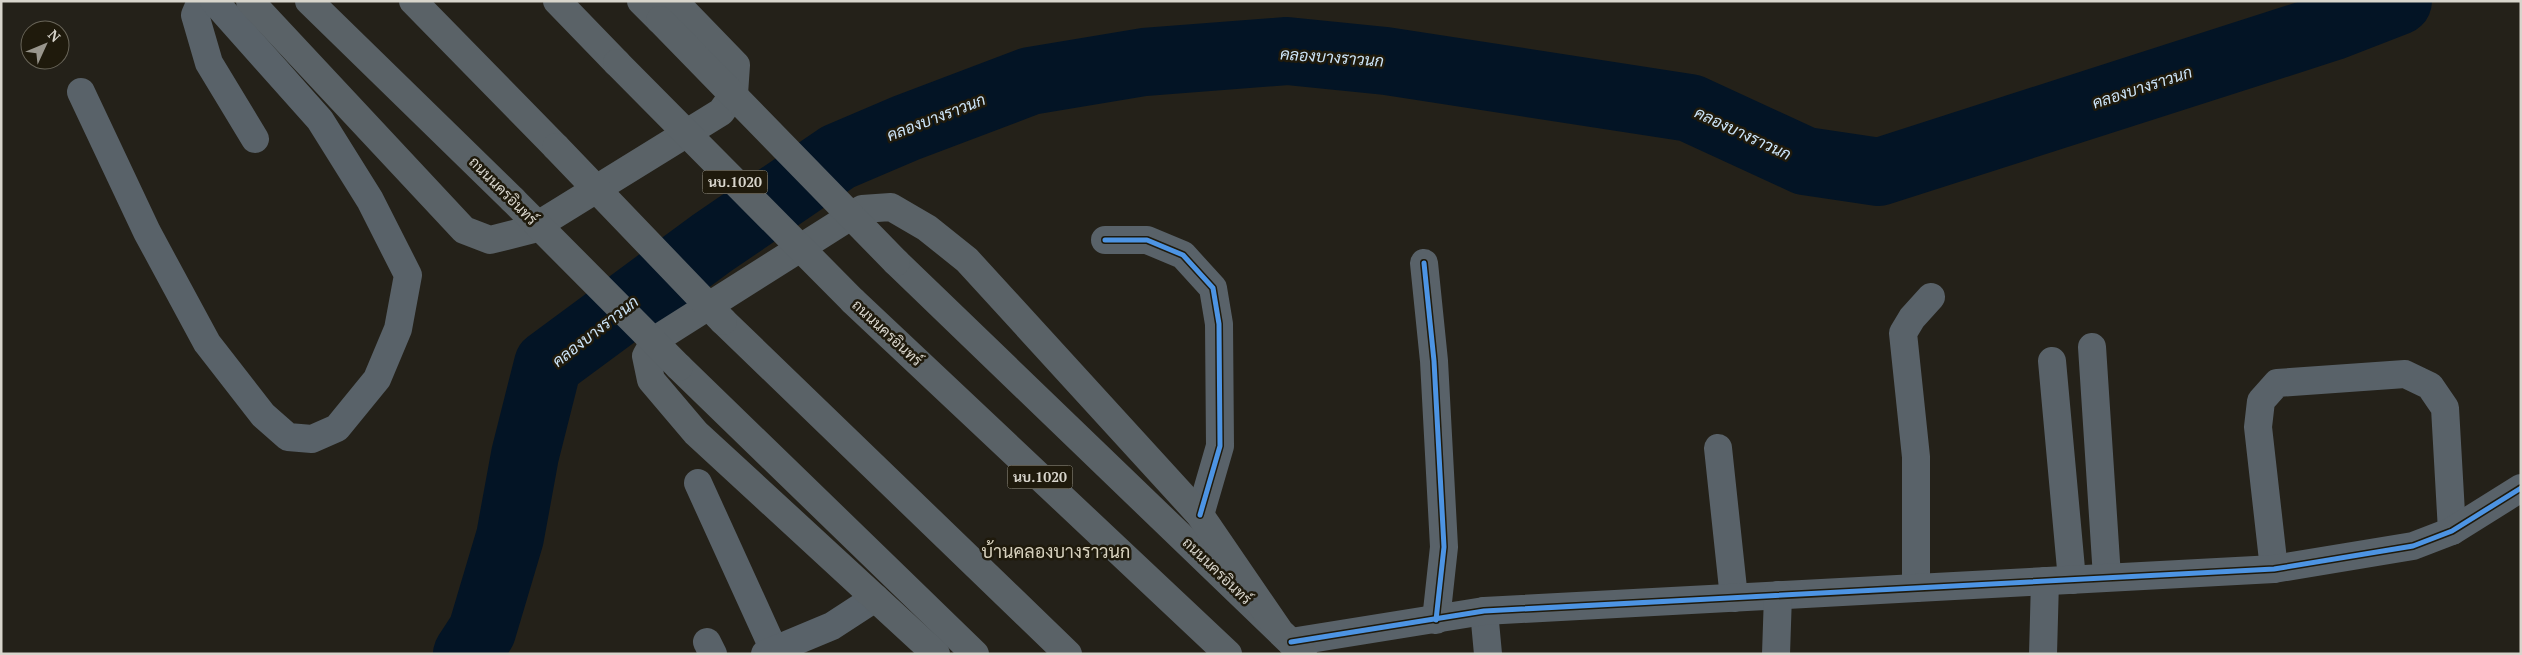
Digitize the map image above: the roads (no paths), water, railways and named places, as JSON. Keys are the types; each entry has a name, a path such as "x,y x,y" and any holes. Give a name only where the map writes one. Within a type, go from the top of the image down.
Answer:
{"main road":[{"path":"250,1 464,230 490,240 530,230 721,112 734,94 736,65 658,7"},
{"name":"ถนนนครอินทร์","path":"309,1 513,200 679,367 974,654"},
{"path":"413,1 723,321 1068,654"},
{"name":"ถนนนครอินทร์","path":"558,1 853,301 1228,654"},
{"name":"ถนนนครอินทร์","path":"658,7 896,262 1291,642"},
{"path":"936,654 696,434 651,380 646,356 655,340 862,209 890,207 927,228 967,260 1200,516 1291,642"}],"street":[{"path":"200,1 196,15 209,63 255,139"},
{"path":"81,92 147,232 207,343 263,415 288,437 312,439 337,428 377,379 398,329 408,275 370,200 320,120 214,1"},
{"path":"1105,240 1147,240 1183,255 1213,288 1219,324 1220,446 1200,516"},
{"path":"1424,263 1434,360 1444,547 1436,620"},
{"path":"1916,588 1916,457 1903,333 1912,318 1931,297"},
{"path":"2092,346 2107,577"},
{"path":"2052,361 2072,580"},
{"path":"2274,569 2258,427 2261,401 2277,384 2405,374 2430,386 2445,408 2452,531"},
{"path":"1718,448 1734,598"},
{"path":"698,483 770,652 832,626 875,598"},
{"path":"1291,642 1484,611 2274,569 2413,546 2452,531 2521,488"},
{"path":"2043,654 2045,581"},
{"path":"1776,654 1778,595"},
{"path":"1484,611 1488,654"}],"waterway":[{"name":"คลองบางราวนก","path":"467,654 482,631 510,537 525,455 548,364 712,243 838,157 906,128 1030,81 1144,62 1287,51 1386,61 1690,108 1805,161 1879,172 2331,27 2398,1"}],"district":[{"name":"บ้านคลองบางราวนก","path":"1056,552"}]}
